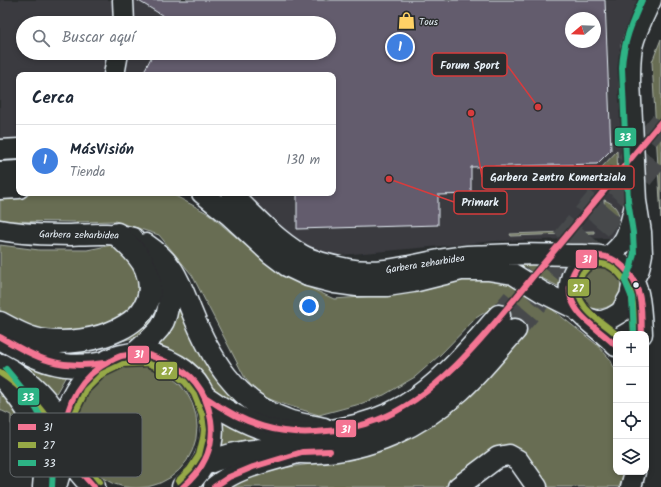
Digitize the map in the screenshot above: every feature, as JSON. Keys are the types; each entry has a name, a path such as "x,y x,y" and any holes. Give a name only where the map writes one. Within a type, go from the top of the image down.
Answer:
{"main road":[{"path":"0,324 30,338 65,342 103,336 131,323 138,317 148,301 150,284 142,261 117,234"},
{"path":"202,465 228,455 249,451 265,450 316,452 351,448 401,431 421,419 460,390 473,377 507,323 406,406 385,417 360,425 335,430 302,433 274,431 256,426 239,418 221,409 205,397"},
{"path":"0,337 36,358 61,365 75,367 90,366 133,354 153,356 169,361 184,370 196,382 205,397 211,417 211,438 208,452 202,465 185,486"},
{"path":"68,413 75,391 93,370 104,363"},
{"path":"0,364 20,376 41,394 55,413"},
{"path":"0,374 30,413"},
{"path":"44,487 45,477"},
{"path":"54,487 56,477"},
{"path":"83,477 94,487"}],"street":[{"path":"124,0 124,16"},
{"path":"206,196 229,215 270,253 288,266 308,276 336,283 357,286 387,286 413,282 461,270 488,270 512,274 580,313 600,322 610,318 621,312 630,296 633,281 639,268 642,254 641,232 636,201 630,102 630,63 632,46 651,0"},
{"path":"115,72 117,60"},
{"path":"0,150 16,149"},
{"path":"0,172 16,171"},
{"path":"0,189 16,188"},
{"name":"Garbera zeharbidea","path":"234,196 255,217 285,243 303,255 324,263 350,269 375,271 398,269 460,257 544,254 602,256"},
{"path":"613,343 580,313 571,298 569,289 570,280 576,268 584,261 602,256 618,249 626,238 636,201"},
{"name":"Garbera zeharbidea","path":"0,230 35,234 117,234 136,239 146,244 165,258 179,279 197,326 213,358 232,384 256,405 286,420 335,430"},
{"path":"133,354 161,327 166,316 168,304 167,282 164,271 154,252 146,244"},
{"path":"602,256 621,264 633,281 640,296 642,331"},
{"path":"542,292 572,321 604,347 613,357"},
{"path":"214,487 239,472 302,452"},
{"path":"458,487 498,457 509,455 518,460 537,487"},
{"path":"632,487 634,475"}],"shaded area":[{"path":"0,0 642,0 622,68 624,189 621,213 613,238 496,241 330,256 305,249 245,196 336,196 336,72 16,72 16,162 0,165"}],"green space":[{"path":"661,39 661,218 652,62"},
{"path":"617,151 618,176 602,176 601,168"},
{"path":"0,195 176,196 209,214 251,250 293,280 334,299 402,294 451,281 487,275 529,291 596,344 610,359 613,366 613,475 623,475 620,487 546,487 501,449 445,487 228,487 242,478 282,468 333,461 386,449 428,428 520,332 490,309 476,318 440,355 415,377 384,395 360,404 319,415 259,395 245,378 192,275 159,235 115,221 0,221"},
{"path":"604,200 615,207 619,216 616,225 605,230"},
{"path":"594,231 594,233 511,236 510,234"},
{"path":"0,245 39,250 87,250 112,245 135,257 144,300 111,327 48,335 0,316"},
{"path":"488,262 567,264 558,286 527,271"},
{"path":"601,264 611,268 620,280 620,295 610,306 602,309 593,309 584,306 575,281 578,274"},
{"path":"170,282 210,368 229,394 249,410 273,421 225,401 188,360 161,346 153,346"},
{"path":"160,299 160,305 156,316 144,330 135,337 77,355 58,355 60,347"},
{"path":"0,347 66,376 54,397 7,358 0,354"},
{"path":"136,366 148,367 170,376 187,393 196,415 196,439 187,461 170,478 148,487 136,488 124,487 101,477 142,477 142,413 77,413 85,393 102,376 124,367"},
{"path":"0,391 17,413 10,413 10,415 0,410"},
{"path":"221,419 282,439 260,442 243,441 219,447"}],"building":[{"path":"137,0 605,0 611,150 597,164 471,167 471,194 438,195 438,225 297,229 297,196 336,196 336,72 144,72 150,60 336,60 336,16 163,16"}],"tunnel":[{"path":"499,316 661,122"},
{"path":"515,330 661,155"}],"transit line":[{"name":"33","path":"634,331 632,298 625,281 634,253 633,233 628,201 622,68 626,41 642,0"},
{"name":"31","path":"205,397 234,415 248,421 278,430 293,432 310,432 352,427 377,420 401,408 424,393 467,355 661,122"},
{"name":"31","path":"613,343 581,315 573,303 571,296 570,288 573,273 583,261 589,258 597,256 611,259 617,262 628,272 636,285 641,302 642,331"},
{"name":"27","path":"613,332 588,311 579,296 578,290 580,278 586,269 597,264 603,264 614,269 626,283 631,294 633,304 634,331"},
{"name":"31","path":"0,337 38,357 49,361 74,365 104,363"},
{"name":"31","path":"68,413 72,401 83,382 91,374 110,361 121,356 148,355 172,364 196,382 201,390 209,409 212,430 209,449 202,465 183,487"},
{"name":"27","path":"76,413 86,390 102,374 123,364 147,363 173,373 185,382 194,394 202,414 204,430 199,455 190,469 178,481"},
{"name":"33","path":"6,369 18,383 39,413"},
{"name":"27","path":"0,373 18,386 44,413"},
{"name":"31","path":"214,487 229,477 253,467 302,452 330,451"},
{"name":"33","path":"52,487 53,477"},
{"name":"31","path":"85,477 94,487"},
{"name":"27","path":"96,477 100,482"}],"place":[{"name":"Tous","path":"406,21"},
{"name":"MásVisión","path":"400,47"},
{"name":"Forum Sport","path":"538,107"},
{"name":"Garbera Zentro Komertziala","path":"471,113"},
{"name":"Primark","path":"389,179"}]}
